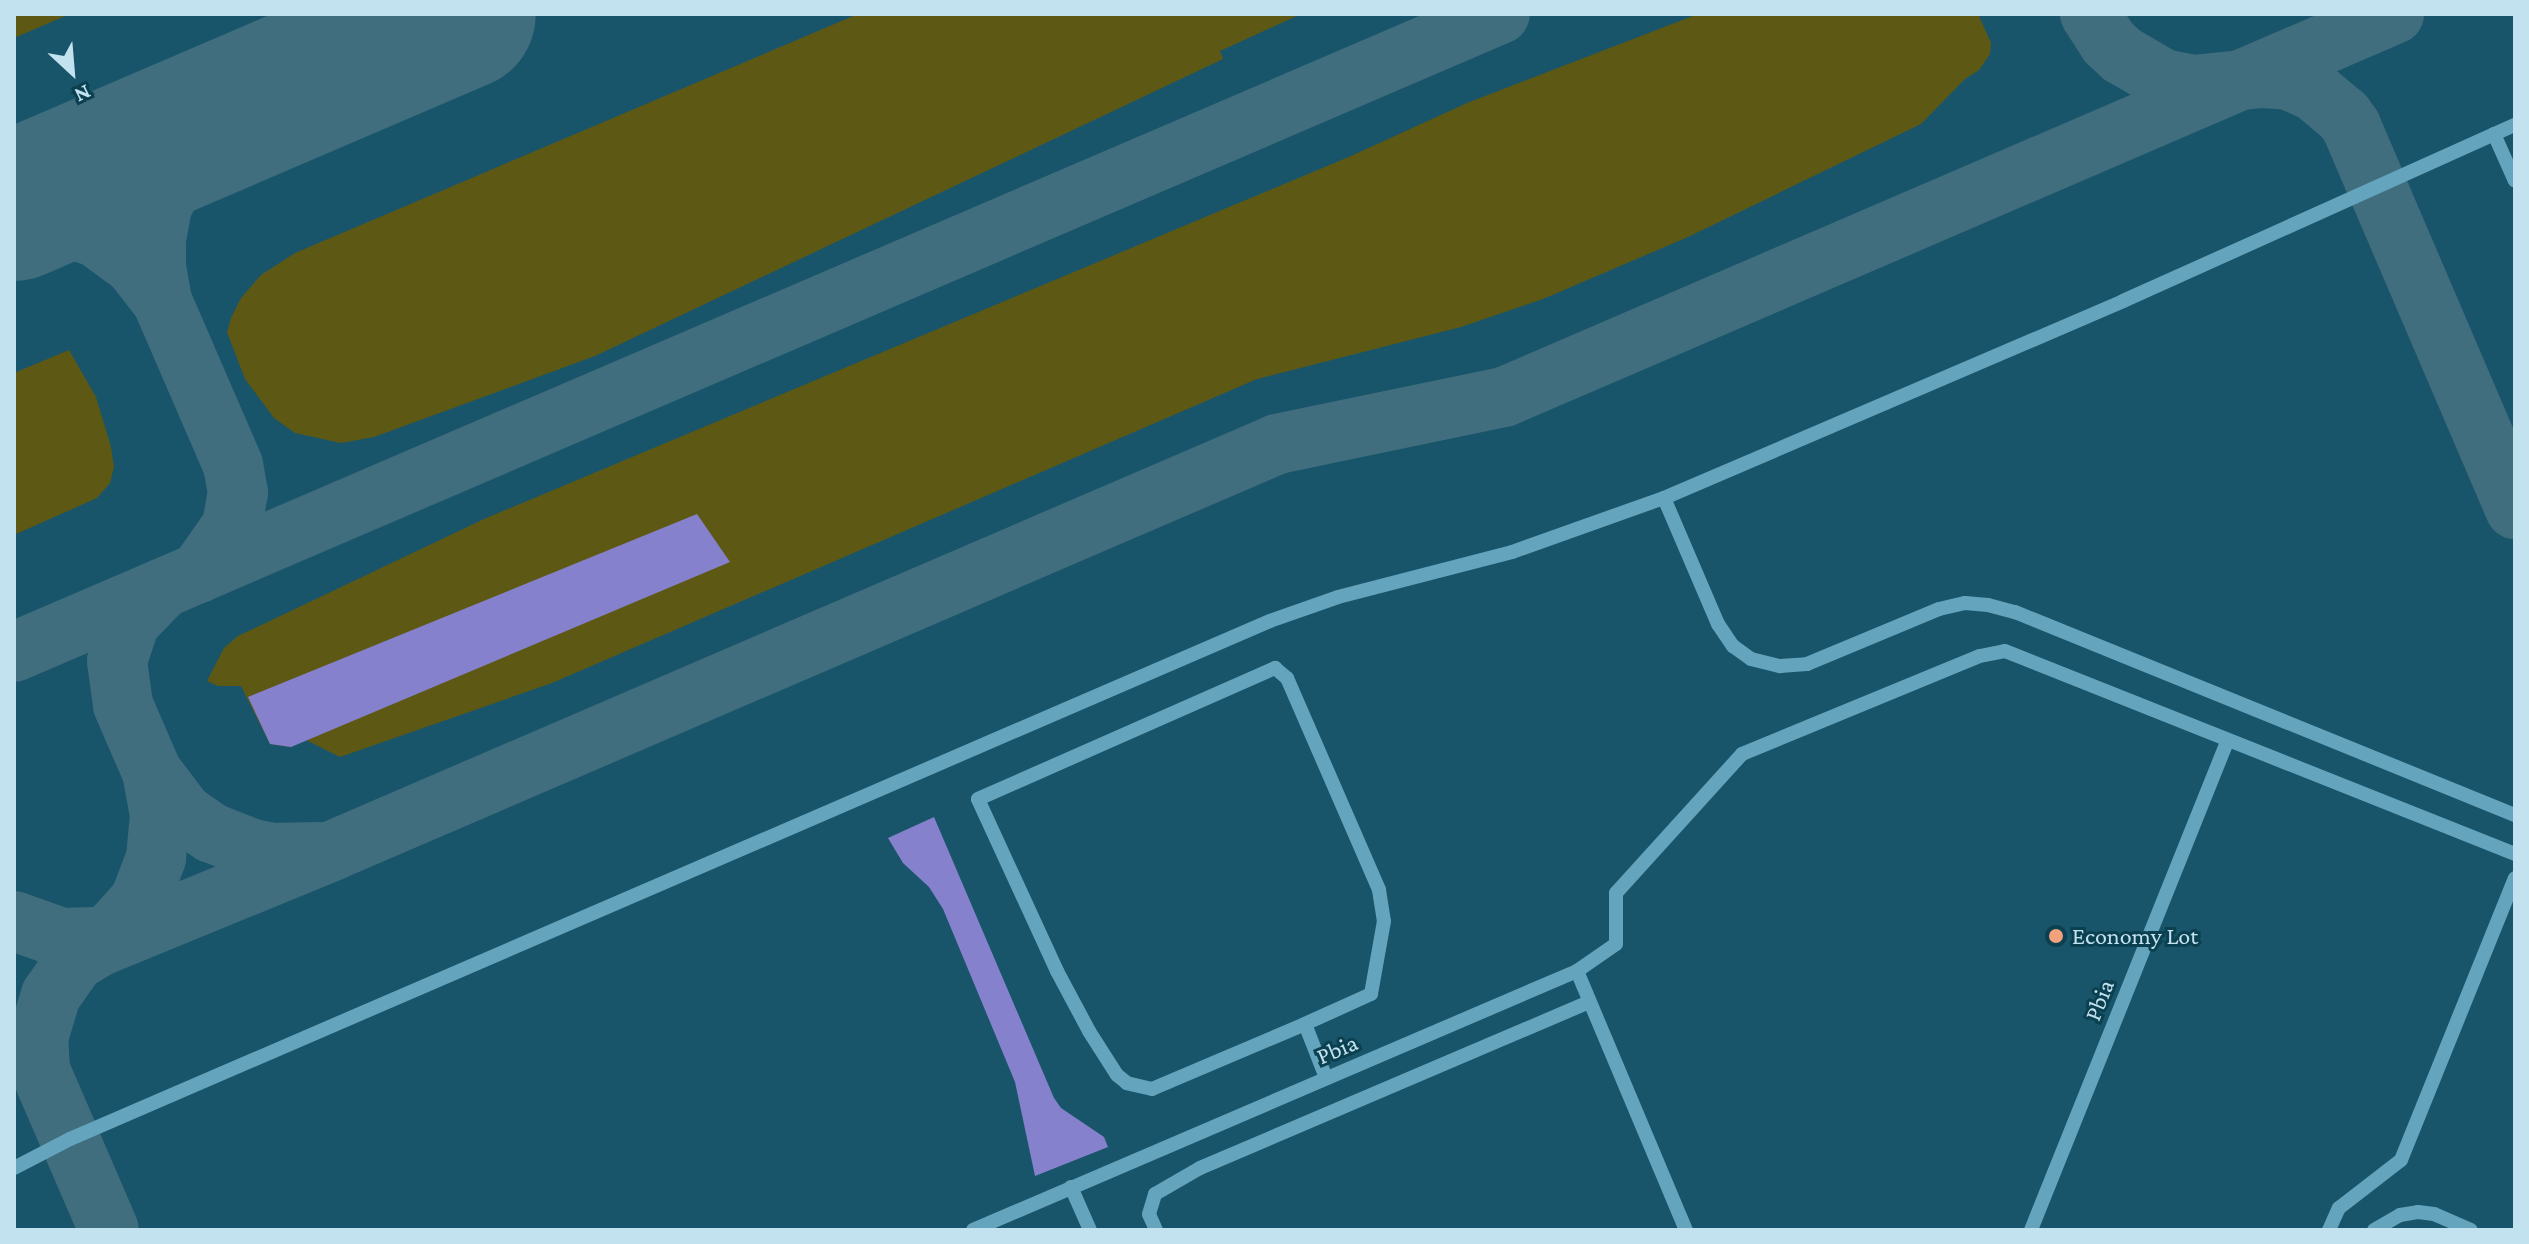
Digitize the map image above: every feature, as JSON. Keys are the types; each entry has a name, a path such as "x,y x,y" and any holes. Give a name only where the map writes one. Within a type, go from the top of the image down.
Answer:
{"lane":[{"path":"14,1168 70,1139 1270,621 1338,597 1512,552 1664,498 2109,307 2515,125"},
{"path":"2494,134 2515,181"},
{"path":"1664,498 1718,624 1733,646 1751,659 1780,666 1807,664 1939,609 1965,603 1988,605 2015,612 2515,815"},
{"name":"Pbia","path":"973,1230 1577,971 1616,944 1616,893 1742,754 1980,656 2005,651 2227,742 2031,1230"},
{"path":"1275,668 1287,678 1361,848 1379,890 1384,921 1371,994 1305,1024 1152,1089 1127,1083 1117,1075 1089,1031 1057,971 978,799 1275,668"},
{"path":"2227,742 2515,854"},
{"path":"2329,1230 2339,1208 2401,1160 2515,878"},
{"path":"1577,971 1686,1230"},
{"path":"1156,1230 1149,1214 1155,1194 1200,1168 1589,1002"},
{"path":"1305,1024 1326,1078"},
{"path":"1071,1187 1090,1230"},
{"path":"2374,1230 2400,1215 2418,1212 2434,1214 2471,1230"}],"shaded area":[{"path":"14,14 2515,14 2515,1230 14,1230"},
{"path":"14,14 70,14 14,38"},
{"path":"858,14 1301,14 1220,51 1223,59 595,356 374,437 341,443 295,433 274,418 245,379 227,332 231,318 241,298 261,275 295,253"},
{"path":"1698,14 1978,14 1991,43 1990,54 1979,70 1965,79 1921,124 1688,237 1543,299 1461,327 1257,379 552,683 340,757 304,739 291,747 270,744 241,686 218,686 207,681 224,648 238,636 484,519 1351,156 1467,103"},
{"path":"69,350 96,397 111,447 114,467 110,483 97,498 14,535 14,373"},
{"path":"697,514 730,562 291,747 270,744 248,697"},
{"path":"934,817 1054,1098 1061,1108 1104,1137 1108,1147 1035,1176 1015,1082 943,909 929,887 903,863 888,838"}],"taxiway":[{"path":"14,652 1500,14"},
{"path":"2090,14 2108,42 2122,55 2163,79 2193,85 2262,78 2289,80 2314,91 2343,115 2351,126 2515,509"},
{"path":"40,1071 38,1038 51,995 75,961 98,947 334,850 1277,444 1504,397 2394,14"},
{"path":"199,573 232,526 238,493 233,465 162,301 156,268 156,240 162,207 182,165 207,138 253,103"},
{"path":"14,222 50,222 96,237 134,265 162,301"},
{"path":"163,588 130,622 117,661 123,705 152,772 183,813 212,833 252,849 272,853 319,852"},
{"path":"98,947 140,900 156,858 160,815 152,772"},
{"path":"14,921 62,938 123,936"},
{"path":"25,1035 109,1230"}],"runway":[{"path":"14,206 461,14"}],"place":[{"name":"Economy Lot","path":"2056,936"}]}
